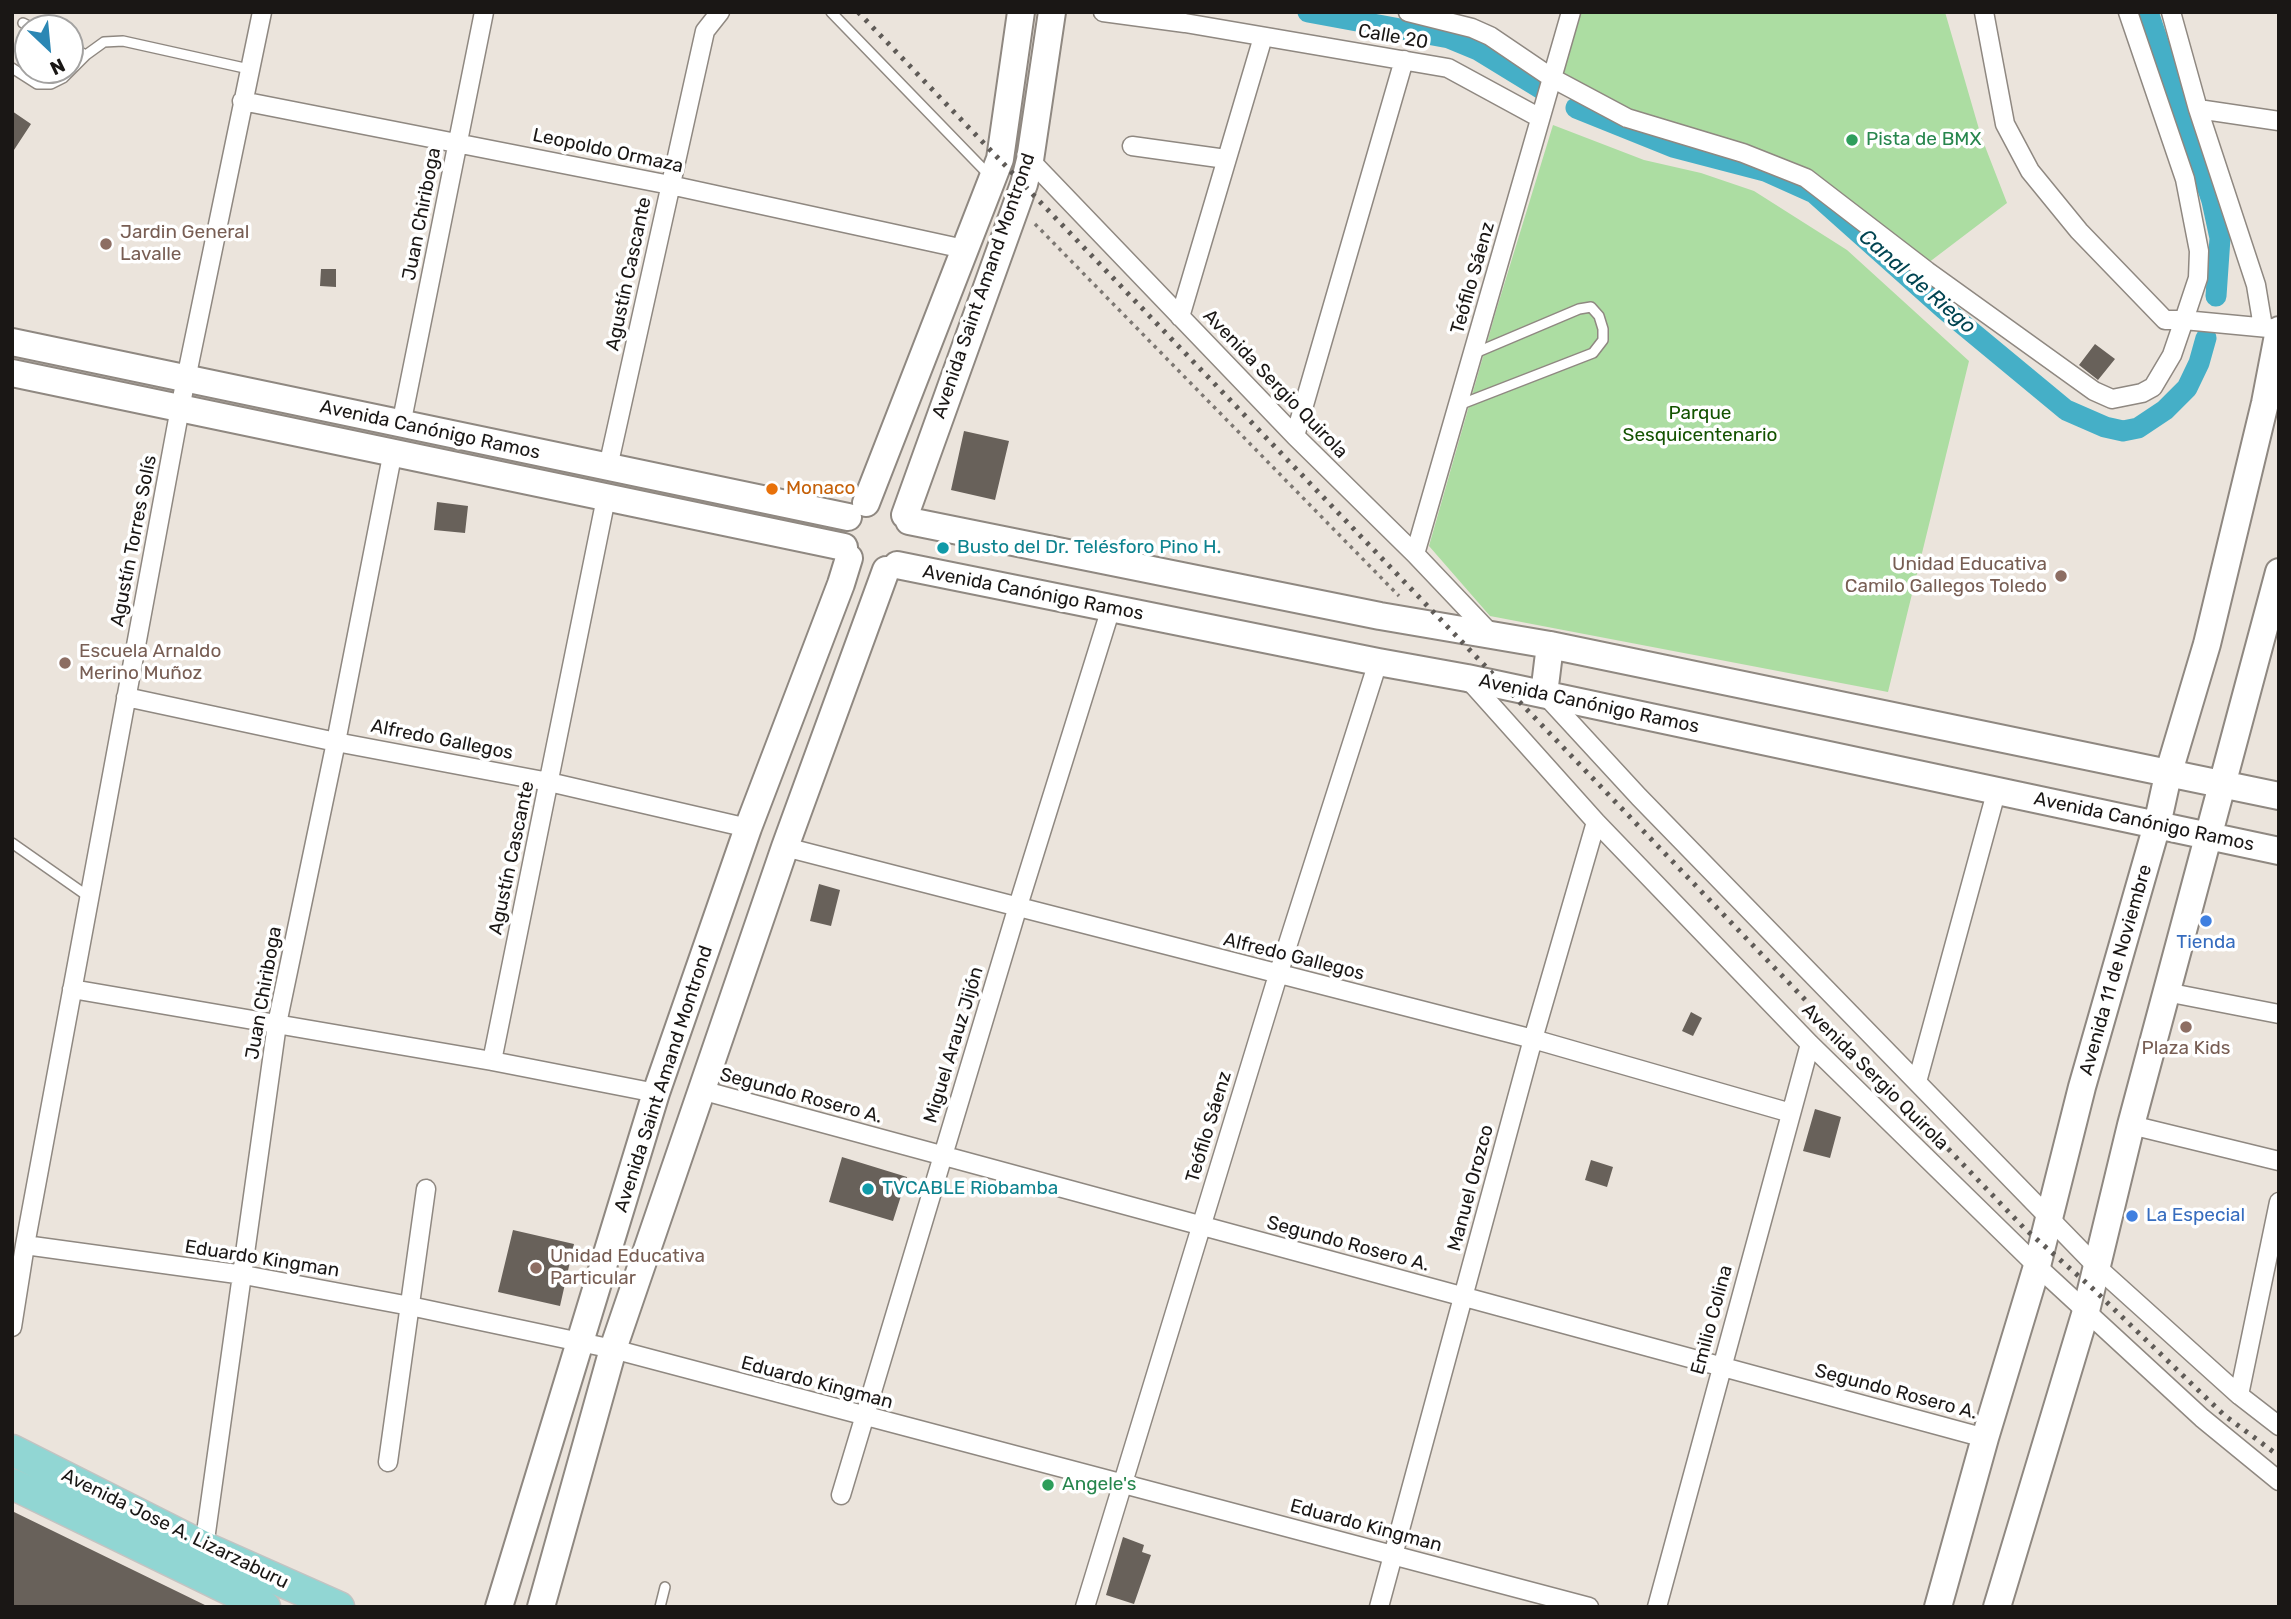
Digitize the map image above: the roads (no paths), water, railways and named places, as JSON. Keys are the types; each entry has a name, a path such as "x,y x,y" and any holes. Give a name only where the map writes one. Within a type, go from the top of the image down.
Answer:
{"main road":[{"name":"Avenida Saint Amand Montrond","path":"857,510 1000,159 1021,12"},
{"name":"Avenida Saint Amand Montrond","path":"907,518 1030,160 1052,12"},
{"name":"Avenida 11 de Noviembre","path":"1938,1607 1984,1438 2037,1266 2082,1087 2210,631 2265,403 2273,329"},
{"name":"Avenida Canónigo Ramos","path":"12,342 608,467 857,510 877,501 888,503 907,518 1423,623 1550,645 2279,796"},
{"name":"Avenida Canónigo Ramos","path":"12,373 393,452 847,552 862,568 870,570 892,568 1467,678 1997,789 2279,852"},
{"path":"847,552 842,536 857,510"},
{"name":"Avenida Canónigo Ramos","path":"892,568 904,560 911,545 912,529 907,518"},
{"name":"Avenida Saint Amand Montrond","path":"499,1607 656,1093 748,828 841,584 847,552"},
{"name":"Avenida Saint Amand Montrond","path":"541,1607 613,1349 785,847 892,568"},
{"path":"1997,1607 2086,1311 2131,1125 2279,572"},
{"path":"1544,694 1550,645"},
{"name":"Avenida Jose A. Lizarzaburu","path":"12,1450 204,1547 339,1607"},
{"name":"Avenida Jose A. Lizarzaburu","path":"12,1484 265,1607"}],"street":[{"name":"Agustín Torres Solís","path":"12,1327 180,408 262,12"},
{"name":"Juan Chiriboga","path":"401,425 484,12"},
{"name":"Agustín Cascante","path":"608,467 705,31 720,12"},
{"name":"Calle 20","path":"1103,12 1448,68 1540,118"},
{"name":"Teófilo Sáenz","path":"1415,554 1571,12"},
{"path":"1984,12 2005,124 2030,171 2079,231 2165,320 2273,329 2198,109 2171,12"},
{"path":"2128,12 2185,179 2199,251 2198,278 2184,320"},
{"name":"Calle 20","path":"1417,13 1472,27 1552,78 1627,118 1743,153 1806,177 1927,271 2094,391 2112,399 2143,393 2153,387 2172,355 2184,320"},
{"path":"1180,317 1263,37"},
{"path":"1295,436 1404,61"},
{"name":"Leopoldo Ormaza","path":"242,101 670,185 964,249"},
{"path":"2198,109 2279,121"},
{"path":"1132,146 1226,159"},
{"name":"Avenida Sergio Quirola","path":"1030,160 1295,436 1415,554 1491,634"},
{"name":"Juan Chiriboga","path":"204,1547 277,1024 337,742 393,452"},
{"name":"Agustín Cascante","path":"492,1061 606,498"},
{"name":"Miguel Arauz Jijón","path":"841,1495 1018,906 1111,608"},
{"name":"Teófilo Sáenz","path":"1085,1607 1200,1226 1378,662"},
{"name":"Avenida Sergio Quirola","path":"1467,678 1597,822 1810,1044 2037,1266 2202,1418 2279,1481"},
{"name":"Avenida Sergio Quirola","path":"1544,694 1639,797 2096,1267 2239,1395 2279,1426"},
{"name":"Alfredo Gallegos","path":"126,697 337,742 549,782 748,828"},
{"path":"1917,1082 1997,789"},
{"name":"Manuel Orozco","path":"1379,1607 1533,1039 1597,822"},
{"name":"Alfredo Gallegos","path":"785,847 1533,1039 1791,1113"},
{"path":"72,989 492,1061 656,1093"},
{"path":"2166,992 2279,1014"},
{"name":"Emilio Colina","path":"1657,1607 1810,1044"},
{"name":"Segundo Rosero A.","path":"701,1090 1984,1438"},
{"path":"2131,1125 2279,1161"},
{"path":"388,1462 426,1189"},
{"path":"2239,1395 2279,1202"},
{"name":"Eduardo Kingman","path":"25,1245 244,1275 410,1306 613,1349 1589,1607"}],"lane":[{"path":"831,12 993,178"},
{"path":"12,68 37,84 51,85 63,78 86,55 104,42 123,41 249,69"},
{"path":"1458,405 1593,353 1604,340 1603,329 1599,316 1591,307 1579,309 1473,354"},
{"path":"12,843 89,897"},
{"path":"660,1607 665,1587"}],"waterway":[{"name":"Canal de Riego","path":"1308,12 1449,38 1478,50 1545,91"},
{"name":"Canal de Riego","path":"2148,12 2212,201 2220,238 2216,296"},
{"name":"Canal de Riego","path":"1576,108 1673,147 1765,171 1814,193 1944,309 2066,410 2105,427 2123,431 2138,428 2165,410 2187,388 2199,363 2206,338"}],"railway":[{"path":"858,12 2024,1228 2091,1287 2224,1415 2279,1456"}],"place":[{"name":"Pista de BMX","path":"1852,140"},
{"name":"Jardin General Lavalle","path":"106,244"},
{"name":"Monaco","path":"772,489"},
{"name":"Busto del Dr. Telésforo Pino H.","path":"943,548"},
{"name":"Unidad Educativa Camilo Gallegos Toledo","path":"2061,576"},
{"name":"Escuela Arnaldo Merino Muñoz","path":"65,663"},
{"name":"Tienda","path":"2206,921"},
{"name":"Plaza Kids","path":"2186,1027"},
{"name":"TVCABLE Riobamba","path":"868,1189"},
{"name":"La Especial","path":"2132,1216"},
{"name":"Unidad Educativa Particular","path":"536,1268"},
{"name":"Angele's","path":"1048,1485"}],"park label":[{"name":"Parque Sesquicentenario","path":"1700,425"}]}
